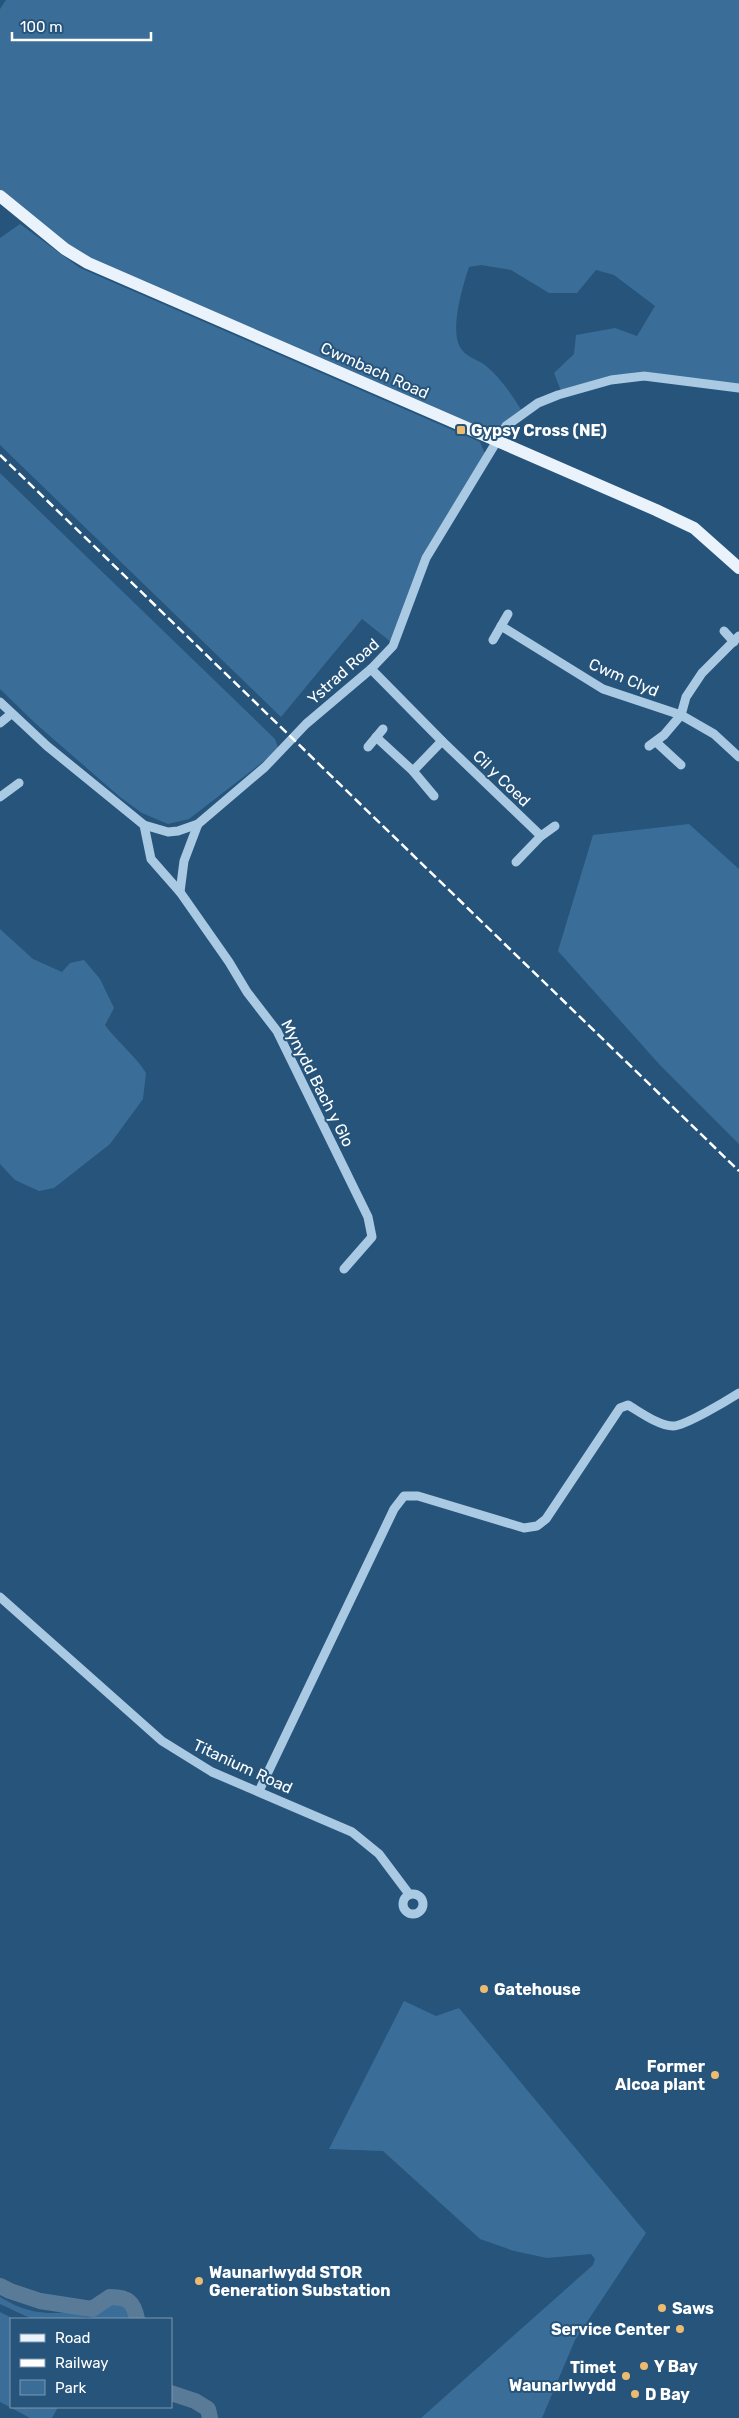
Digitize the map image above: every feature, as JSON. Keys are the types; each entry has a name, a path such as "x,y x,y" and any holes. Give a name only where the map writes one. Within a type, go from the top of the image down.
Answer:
{"main road":[{"name":"Cwmbach Road","path":"0,196 64,248 88,263 184,303 496,442 656,510 694,528 739,568"}],"street":[{"name":"Ystrad Road","path":"0,702 11,714 144,825 155,830 173,831 198,824 265,767 306,724 370,669 393,646 426,558 506,426 538,403 558,395 611,380 644,376 739,388"},
{"path":"493,640 508,614"},
{"name":"Cwm Clyd","path":"501,626 603,689 681,715 714,734 738,753"},
{"path":"681,765 653,744 681,715 686,697 697,681 736,639 724,632"},
{"name":"Cil y Coed","path":"370,669 541,836"},
{"path":"0,723 11,714"},
{"path":"368,746 383,729"},
{"path":"376,737 413,771 434,796"},
{"path":"413,771 442,741"},
{"path":"1,793 19,783"},
{"path":"180,892 184,861 198,824"},
{"name":"Mynydd Bach y Glo","path":"144,825 151,859 180,892 230,962 247,992 277,1031 368,1217 372,1237 344,1269"},
{"path":"516,862 541,836 555,826"},
{"path":"258,1791 394,1509 404,1496 418,1496 524,1528 536,1526 546,1519 620,1408 628,1405 661,1422 674,1426 715,1408 739,1393"},
{"name":"Titanium Road","path":"0,1597 162,1741 212,1772 362,1838 379,1854 409,1894"}],"green space":[{"path":"6,0 739,0 739,387 643,371 616,376 561,391 554,373 574,354 576,335 615,328 637,336 655,306 614,275 596,270 577,293 549,293 511,270 481,265 469,267 463,285 456,321 458,343 464,352 485,365 496,375 522,411 496,435 90,258 69,246 0,190 0,9"},
{"path":"20,224 80,268 480,442 485,454 424,557 391,642 362,619 281,717 0,445 0,238"},
{"path":"0,473 275,739 278,748 273,754 189,819 168,824 142,813 120,797 35,723 0,689"},
{"path":"689,824 739,869 739,1144 659,1064 558,951 593,835"},
{"path":"0,929 33,959 62,972 70,963 84,960 100,979 114,1008 105,1025 137,1060 146,1073 143,1099 110,1144 54,1188 39,1191 15,1180 0,1164"},
{"path":"404,2001 436,2016 459,2008 646,2233 575,2340 542,2418 421,2418 593,2265 595,2259 591,2254 547,2258 514,2251 480,2239 383,2151 329,2149"},
{"path":"0,2297 25,2309 62,2313 98,2308 119,2302 125,2305 132,2318 93,2318 91,2316 77,2318 30,2318 0,2304"},
{"path":"0,2312 12,2318 10,2318 10,2407 0,2402"},
{"path":"11,2408 57,2408 52,2418 30,2418"}],"waterway":[{"path":"0,2286 40,2301 92,2309 110,2297 126,2299 134,2308 137,2318"},
{"path":"172,2393 195,2401 208,2409 210,2418"}],"railway":[{"path":"0,455 739,1171"}],"place":[{"name":"Gypsy Cross (NE)","path":"461,430"},
{"name":"Gatehouse","path":"484,1989"},
{"name":"Former Alcoa plant","path":"715,2075"},
{"name":"Waunarlwydd STOR Generation Substation","path":"199,2281"},
{"name":"Saws","path":"662,2308"},
{"name":"Service Center","path":"680,2329"},
{"name":"Y Bay","path":"644,2366"},
{"name":"Timet Waunarlwydd","path":"626,2376"},
{"name":"D Bay","path":"635,2394"}]}
